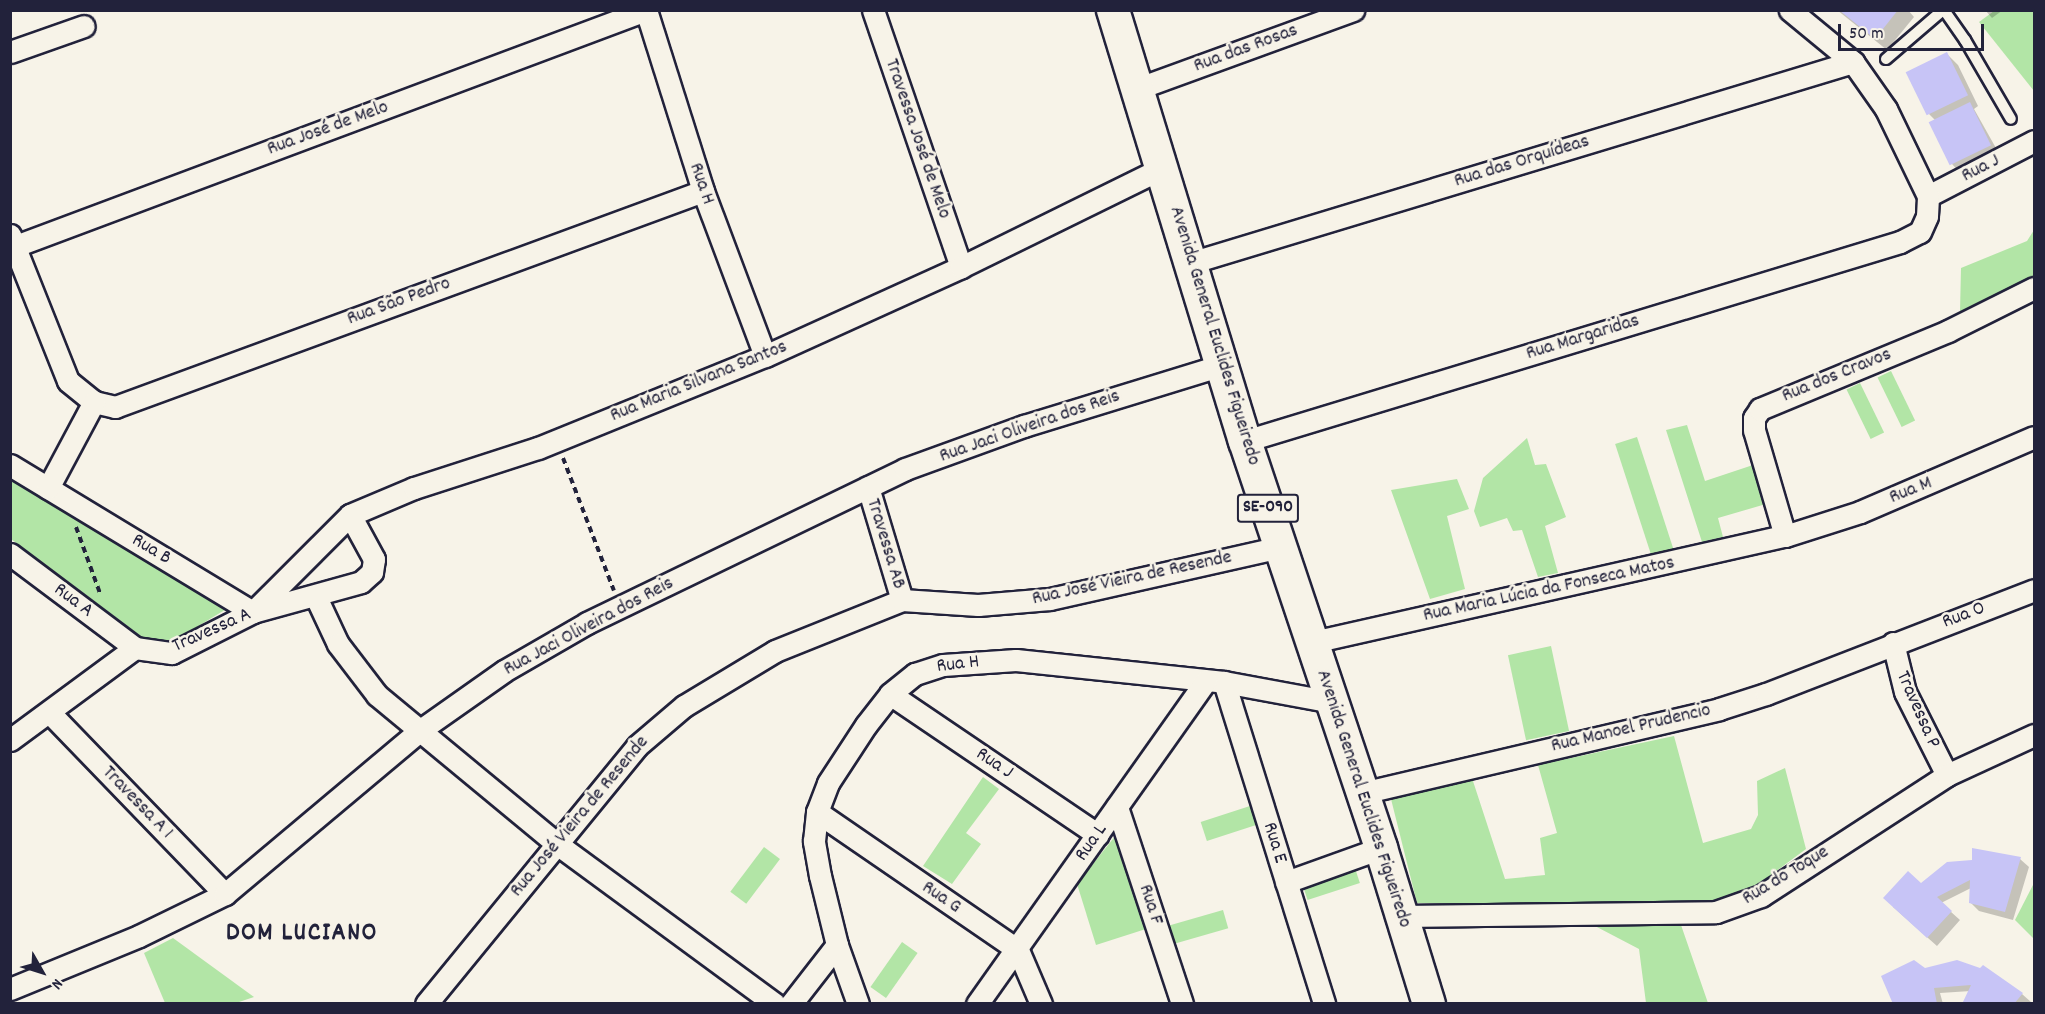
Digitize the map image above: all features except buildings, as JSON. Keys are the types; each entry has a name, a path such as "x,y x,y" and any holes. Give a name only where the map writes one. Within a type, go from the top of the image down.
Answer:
{"main road":[{"name":"Avenida General Euclides Figueiredo","path":"1113,10 1139,88 1245,441 1381,848 1429,1004"}],"street":[{"name":"Rua H","path":"646,10 703,191 765,356"},
{"name":"Rua José de Melo","path":"12,243 646,10"},
{"name":"Travessa José de Melo","path":"873,10 960,267"},
{"name":"Rua das Rosas","path":"1139,88 1353,10"},
{"path":"1790,10 1853,62 1886,109 1928,196"},
{"path":"10,52 84,26"},
{"name":"Rua das Orquídeas","path":"1190,262 1853,62"},
{"name":"Rua J","path":"1928,196 2034,141"},
{"name":"Rua Maria Silvana Santos","path":"253,612 350,515 414,488 556,440 765,356 960,267 1162,168"},
{"name":"Rua São Pedro","path":"94,402 115,407 703,191"},
{"name":"Rua Margaridas","path":"1245,441 1900,242 1920,232 1927,216 1928,196"},
{"path":"12,243 68,381 94,402 57,493"},
{"name":"Rua dos Cravos","path":"1785,536 1754,430 1754,418 1760,409 1948,331 2034,288"},
{"name":"Rua Jaci Oliveira dos Reis","path":"10,989 139,936 225,894 418,731 504,671 620,607 868,487 1024,426 1222,365"},
{"name":"Rua M","path":"1785,536 1860,512 2034,437"},
{"name":"Rua B","path":"10,465 253,612"},
{"name":"Travessa AB","path":"868,487 902,600"},
{"name":"Travessa A","path":"135,648 172,653 253,612 316,597 361,582 374,568 373,555 350,515"},
{"name":"Rua Maria Lúcia da Fonseca Matos","path":"1313,642 1785,536"},
{"name":"Rua José Vieira de Resende","path":"426,1004 621,763 656,727 684,706 775,651 902,600 978,605 1050,599 1280,547"},
{"name":"Rua A","path":"10,554 135,648"},
{"name":"Rua O","path":"1893,643 2034,590"},
{"path":"316,597 356,670 377,695 557,844 775,1004"},
{"name":"Travessa P","path":"1893,643 1905,692 1947,775"},
{"name":"Rua Manoel Prudencio","path":"1362,793 1719,709 1893,643"},
{"path":"10,740 50,713 135,648"},
{"name":"Rua H","path":"858,1004 837,945 816,852 817,812 846,753 890,694 928,669 1016,660 1215,682 1332,702"},
{"name":"Rua L","path":"977,1004 1018,950 1117,807 1215,682"},
{"name":"Rua E","path":"1215,682 1286,882 1324,1004"},
{"name":"Rua J","path":"890,694 1098,835"},
{"name":"Travessa A 1","path":"50,713 225,894"},
{"name":"Rua do Toque","path":"1401,916 1716,912 1761,896 1947,775 2034,735"},
{"name":"Rua F","path":"1117,807 1182,1004"},
{"name":"Rua G","path":"817,812 1018,950"},
{"path":"1286,882 1381,848"},
{"path":"791,1004 837,945"},
{"path":"1018,950 1041,1004"}],"lane":[{"path":"1886,58 1943,10 1965,40 2011,119"}],"path":[{"path":"556,440 620,607"},
{"path":"57,493 114,633"}],"green space":[{"path":"1994,11 2034,11 2034,91 1979,22"},
{"path":"2034,230 2034,276 1960,312 1961,268 2027,241"},
{"path":"1891,371 1915,420 1902,427 1878,378"},
{"path":"1860,383 1884,432 1871,439 1847,390"},
{"path":"1687,425 1705,481 1756,464 1766,504 1718,518 1723,537 1702,542 1666,430"},
{"path":"1637,437 1673,549 1652,556 1615,444"},
{"path":"1527,438 1535,465 1546,464 1566,517 1545,526 1558,573 1538,577 1522,530 1513,531 1507,518 1480,527 1474,511 1483,478"},
{"path":"10,478 228,608 172,642 150,643 11,539"},
{"path":"1457,479 1469,509 1447,516 1465,589 1430,599 1391,490"},
{"path":"1551,646 1569,731 1526,740 1508,655"},
{"path":"1674,736 1703,843 1751,829 1758,815 1757,781 1785,768 1806,849 1755,887 1714,903 1417,903 1391,799 1471,775 1505,879 1545,875 1540,838 1557,833 1538,765"},
{"path":"983,777 999,789 966,833 981,844 952,884 923,866"},
{"path":"1253,805 1259,824 1207,841 1201,822"},
{"path":"1120,830 1149,928 1096,945 1077,884"},
{"path":"764,847 780,859 746,904 730,892"},
{"path":"1354,865 1360,883 1308,900 1302,882"},
{"path":"2034,883 2034,939 2015,920"},
{"path":"1223,910 1228,928 1174,944 1169,925"},
{"path":"1681,925 1708,1003 1646,1003 1639,949 1595,926"},
{"path":"173,938 254,997 236,1003 165,1003 144,953"},
{"path":"902,942 918,953 886,998 870,987"}],"district":[{"name":"DOM LUCIANO","path":"302,934"}]}
